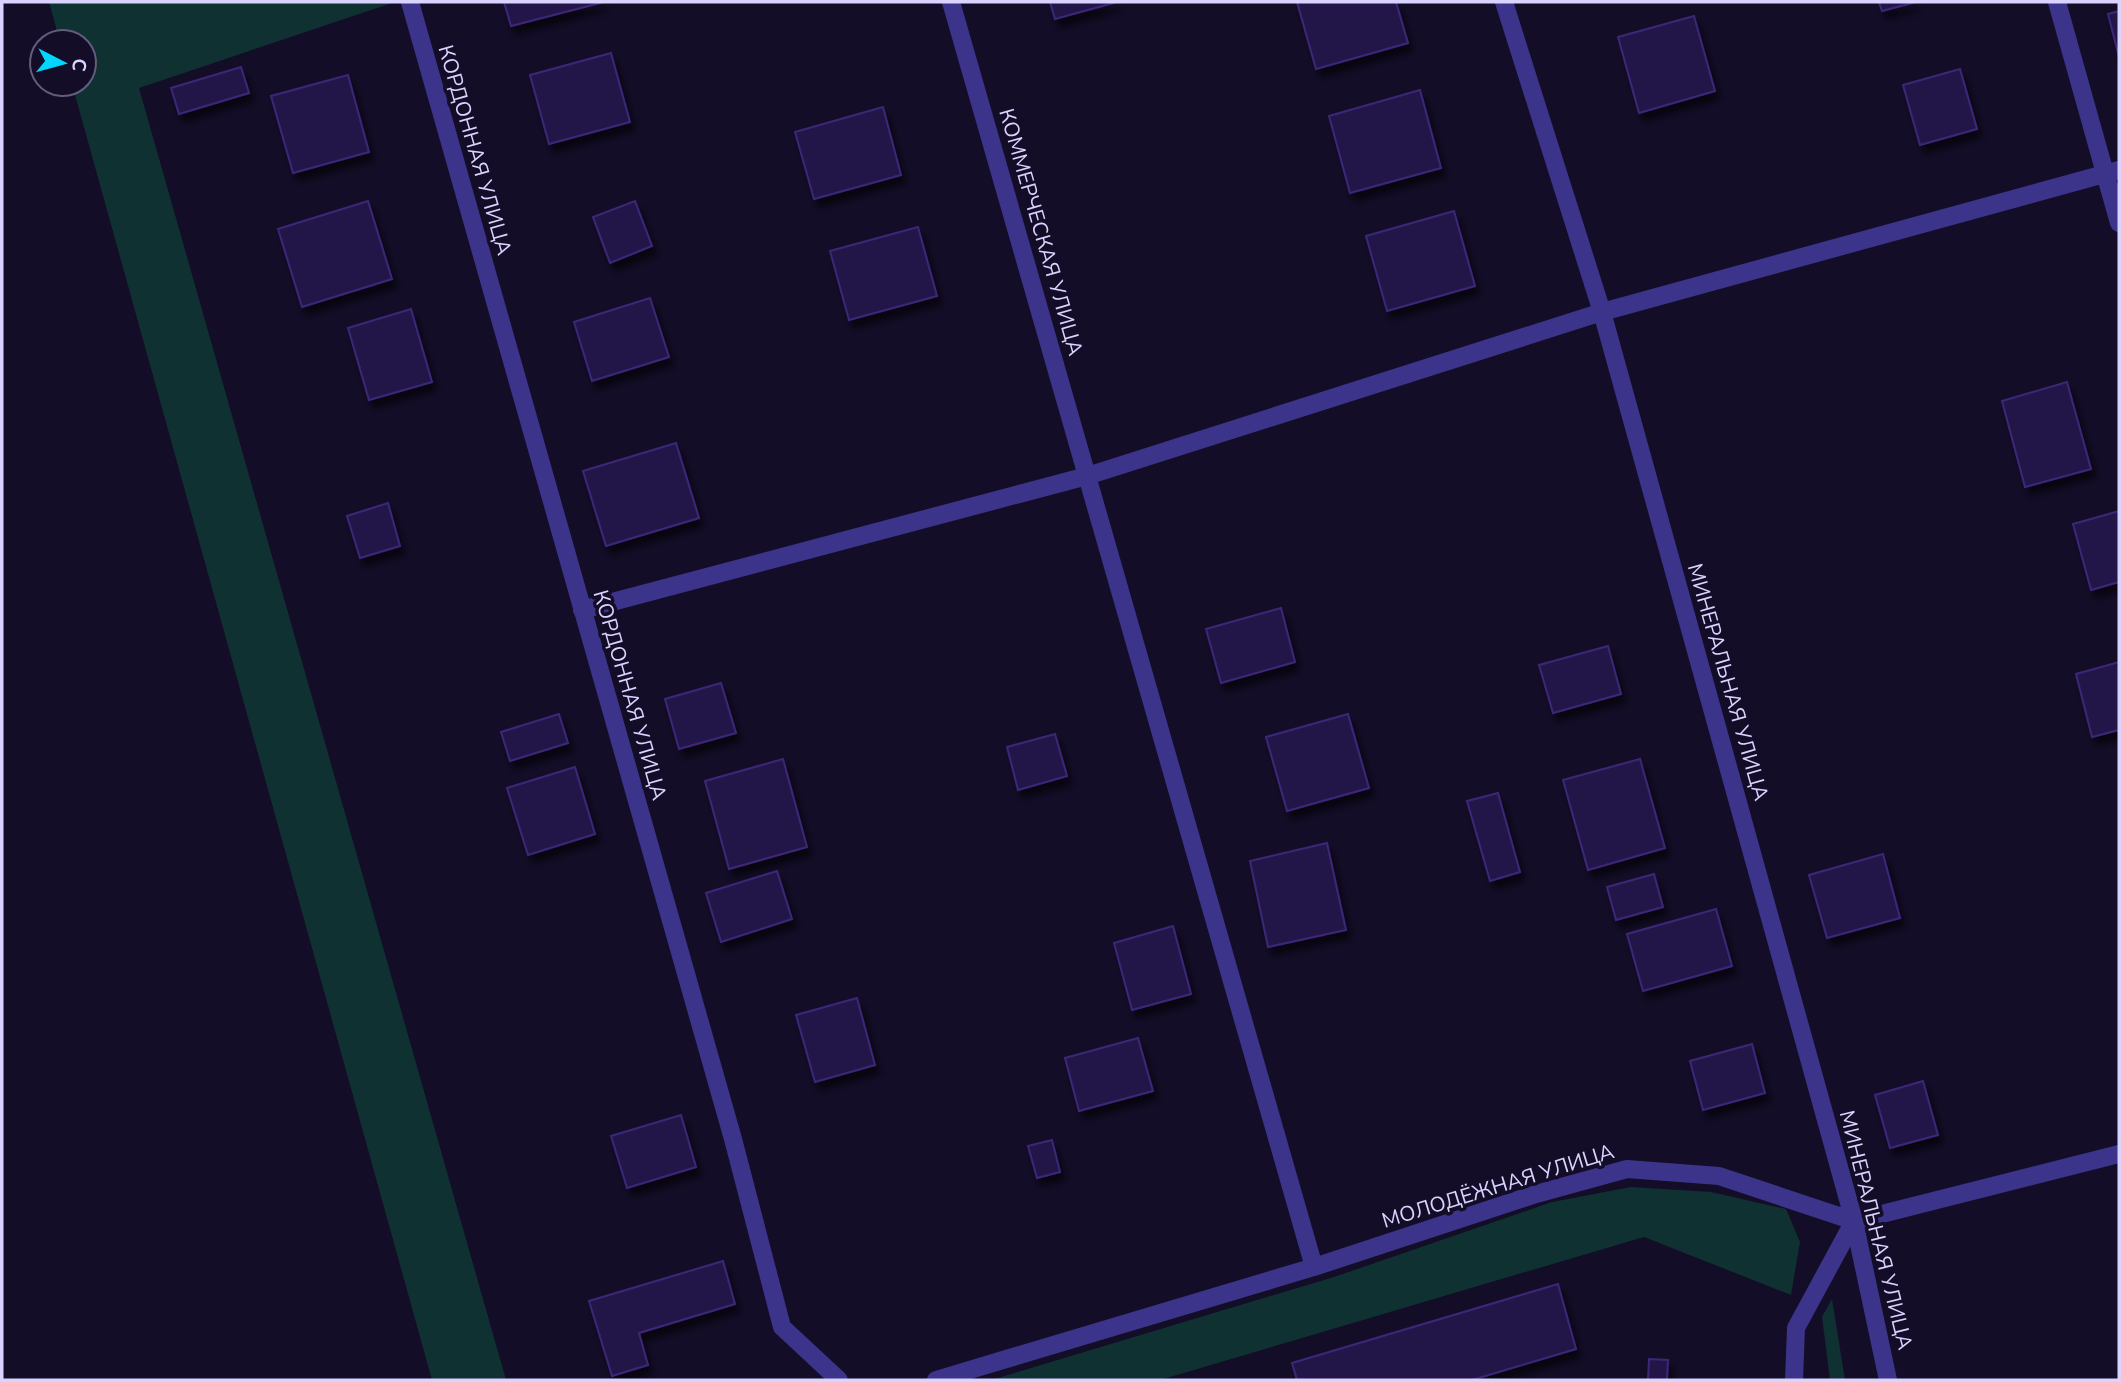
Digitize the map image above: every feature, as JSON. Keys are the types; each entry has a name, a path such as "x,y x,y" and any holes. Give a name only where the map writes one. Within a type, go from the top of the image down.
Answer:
{"street":[{"name":"КОРДОННАЯ УЛИЦА","path":"410,2 733,1139 782,1327 839,1380"},
{"name":"КОММЕРЧЕСКАЯ УЛИЦА","path":"951,2 1314,1267"},
{"name":"МИНЕРАЛЬНАЯ УЛИЦА","path":"1504,2 1602,312 1854,1222 1888,1380"},
{"path":"2057,2 2113,172 2119,223"},
{"path":"582,610 1087,476 1602,312 2113,172"},
{"path":"1794,1380 1796,1328 1854,1222 2119,1154"},
{"name":"МОЛОДЁЖНАЯ УЛИЦА","path":"936,1380 1314,1267 1536,1194 1627,1169 1718,1176 1854,1222"}],"green space":[{"path":"49,2 395,2 139,88 506,1380 432,1380 76,98 98,98 98,28 56,28"},
{"path":"1631,1187 1711,1192 1786,1209 1800,1242 1791,1295 1644,1237 1160,1380 991,1380 1334,1277 1552,1202"},
{"path":"1832,1299 1845,1380 1830,1380 1822,1317"}],"building":[{"path":"504,2 604,2 511,26"},
{"path":"1050,2 1117,2 1055,19"},
{"path":"1297,2 1396,2 1408,43 1316,69"},
{"path":"1879,2 1916,2 1882,11"},
{"path":"2119,11 2119,57 2108,14"},
{"path":"1694,16 1715,91 1639,113 1618,37"},
{"path":"611,53 630,122 549,144 530,75"},
{"path":"241,67 249,93 179,114 171,88"},
{"path":"1960,69 1977,129 1920,145 1903,85"},
{"path":"348,75 369,152 293,173 271,96"},
{"path":"1420,90 1441,168 1350,193 1329,116"},
{"path":"883,107 901,175 814,199 795,132"},
{"path":"368,201 392,279 302,307 278,229"},
{"path":"635,201 652,246 610,263 593,217"},
{"path":"1454,211 1475,286 1387,311 1366,236"},
{"path":"918,227 937,296 849,320 830,251"},
{"path":"650,298 669,357 592,381 574,322"},
{"path":"411,309 432,382 369,400 348,328"},
{"path":"2067,382 2091,469 2025,487 2002,401"},
{"path":"676,443 699,518 606,546 583,471"},
{"path":"388,503 400,546 360,558 347,516"},
{"path":"2119,511 2119,582 2091,590 2073,524"},
{"path":"1281,608 1295,662 1221,683 1206,629"},
{"path":"1608,646 1621,694 1553,713 1539,665"},
{"path":"2119,662 2119,730 2092,737 2076,674"},
{"path":"721,683 736,733 679,749 665,699"},
{"path":"559,714 568,743 510,761 501,732"},
{"path":"1348,714 1369,788 1287,811 1266,737"},
{"path":"1055,734 1067,776 1018,790 1007,747"},
{"path":"783,759 807,847 729,869 705,781"},
{"path":"1640,759 1665,848 1588,870 1563,780"},
{"path":"575,767 595,834 528,855 507,788"},
{"path":"1498,793 1520,872 1490,881 1467,801"},
{"path":"1327,843 1346,930 1268,947 1250,861"},
{"path":"1883,854 1900,918 1827,938 1809,875"},
{"path":"777,871 792,919 721,942 706,893"},
{"path":"1654,874 1663,907 1616,920 1607,887"},
{"path":"1716,909 1732,966 1643,991 1627,934"},
{"path":"1173,926 1191,994 1132,1010 1114,943"},
{"path":"857,998 875,1065 815,1082 796,1015"},
{"path":"1138,1038 1153,1091 1079,1111 1065,1058"},
{"path":"1752,1044 1765,1093 1703,1110 1690,1061"},
{"path":"1923,1081 1938,1135 1890,1148 1875,1095"},
{"path":"681,1115 696,1167 627,1188 611,1136"},
{"path":"1052,1140 1060,1172 1037,1178 1028,1146"},
{"path":"723,1261 735,1304 639,1333 648,1365 612,1376 589,1301"},
{"path":"1558,1284 1576,1349 1472,1380 1297,1380 1292,1363"},
{"path":"1649,1359 1668,1360 1667,1380 1648,1380"}]}
